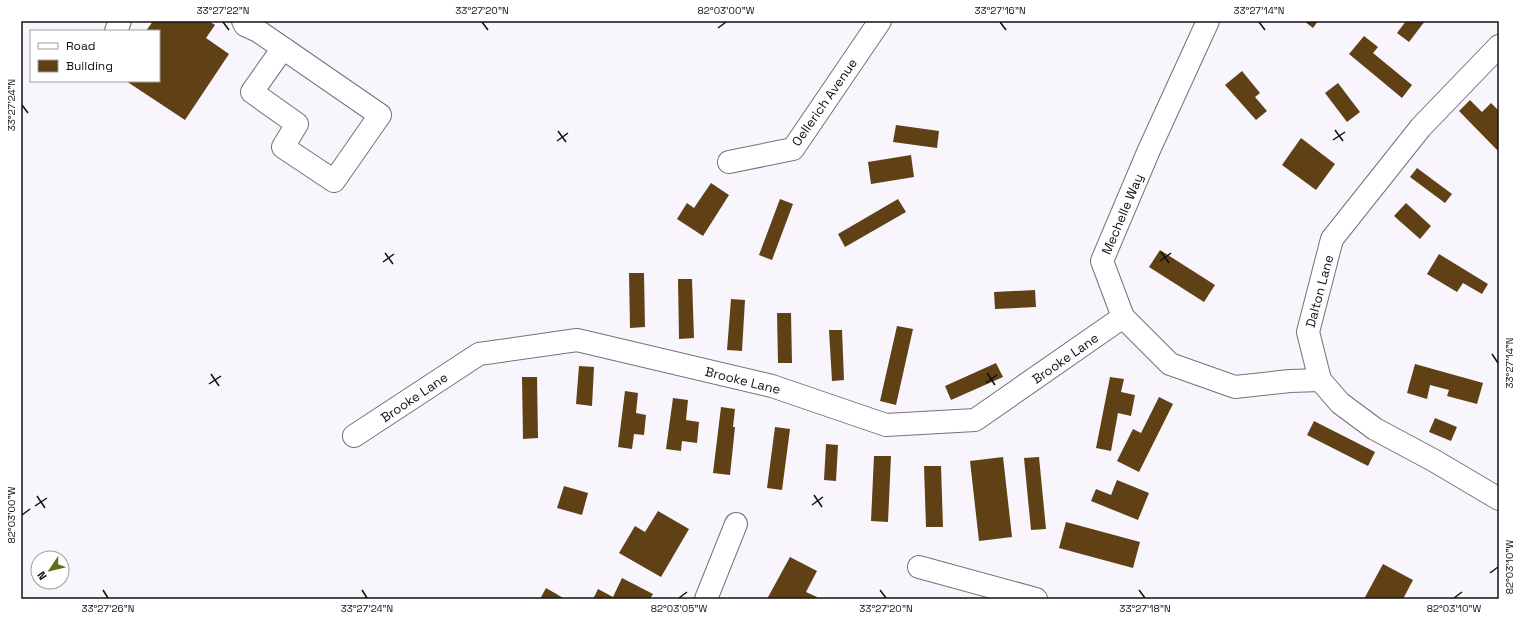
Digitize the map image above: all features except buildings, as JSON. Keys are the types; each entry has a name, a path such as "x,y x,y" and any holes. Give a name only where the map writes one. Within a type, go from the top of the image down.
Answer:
{"street":[{"path":"243,21 245,25 258,31 283,48 380,115 334,181 283,147 297,124 252,92 283,48"},
{"name":"Oellerich Avenue","path":"728,162 792,149 880,21"},
{"name":"Mechelle Way","path":"1208,21 1148,150 1102,260 1123,317 1170,364 1235,387 1290,381 1320,380"},
{"name":"Dalton Lane","path":"1499,46 1421,127 1332,239 1308,332 1320,380 1340,403 1375,429 1433,460 1499,499"},
{"name":"Brooke Lane","path":"354,436 479,354 577,340 772,386 886,425 976,420 1123,317"},
{"path":"706,599 736,524"},
{"path":"919,567 1036,599"}]}
